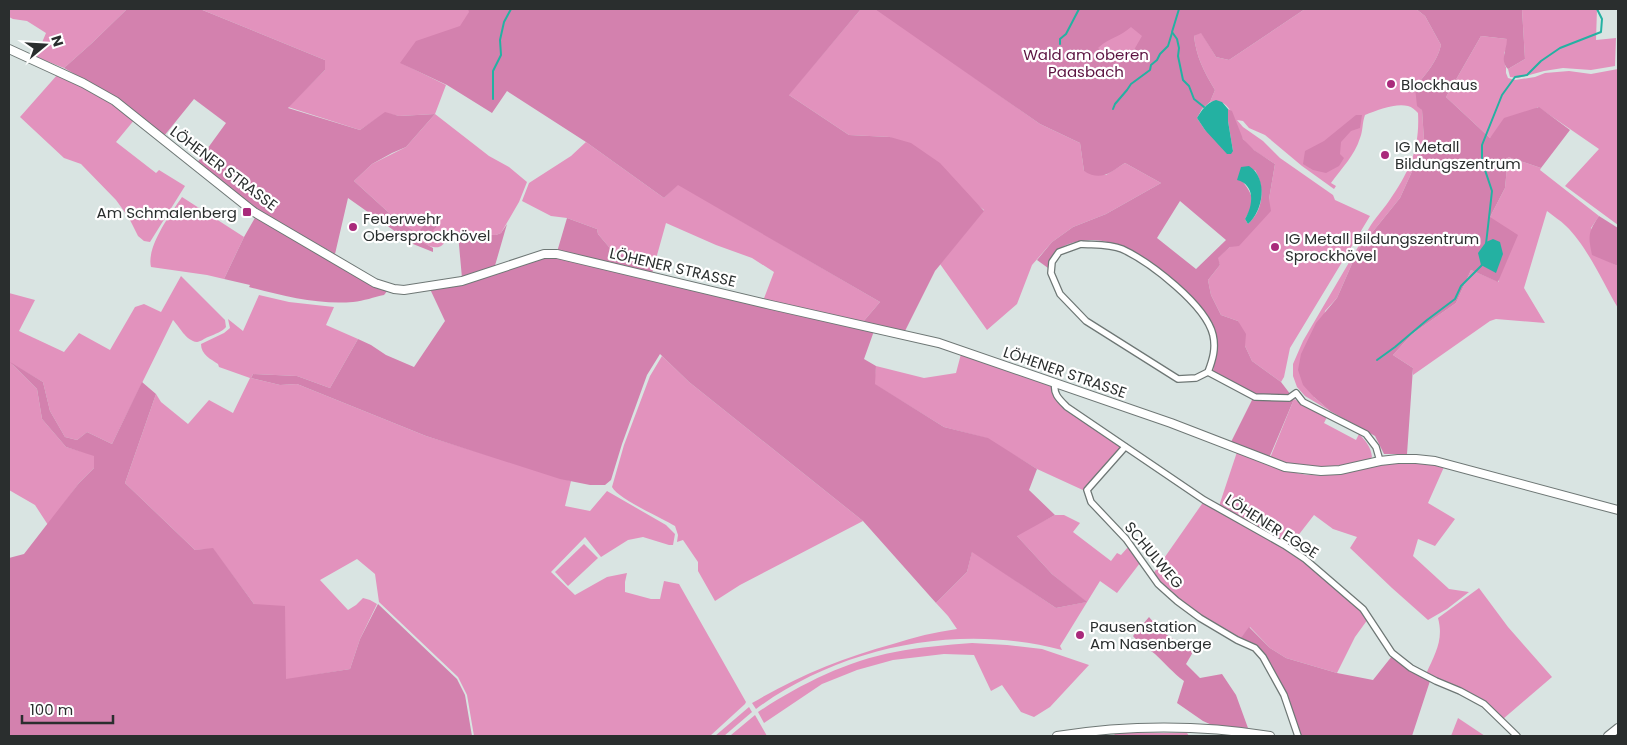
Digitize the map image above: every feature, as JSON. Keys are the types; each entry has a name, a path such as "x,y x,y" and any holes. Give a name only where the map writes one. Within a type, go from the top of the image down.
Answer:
{"street":[{"name":"LÖHENER STRASSE","path":"9,49 83,83 115,101 254,212 376,283 394,289 414,289 462,281 544,254 557,254 939,343 1171,423 1285,467 1301,470 1340,470 1380,461 1416,459 1435,461 1618,510"},
{"path":"1081,244 1121,249 1158,272 1185,293 1207,320 1212,333 1215,347 1213,361 1208,372 1196,378 1178,379 1086,321 1060,294 1051,273 1052,262 1059,252 1081,244"},
{"path":"1208,372 1255,398 1289,398 1296,393 1303,402 1366,434 1376,447 1380,461"},
{"name":"LÖHENER EGGE","path":"1055,383 1056,396 1067,407 1204,500 1305,559 1363,609 1392,653 1411,668 1484,704 1517,736"},
{"name":"SCHULWEG","path":"1125,447 1087,490 1091,502 1126,539 1158,584 1200,618 1237,640 1255,648 1263,657 1284,695 1298,736"},
{"path":"1608,736 1618,728"},
{"path":"1058,736 1107,730 1235,731 1270,736"}],"green space":[{"path":"9,9 127,9 64,68 36,57 46,33 27,21 9,17"},
{"path":"127,9 200,9 325,60 325,70 288,108 360,130 385,112 399,116 435,114 406,147 372,164 354,181 398,221 417,233 434,215 439,213 438,225 422,242 433,248 433,252 413,244 348,198 335,254 259,211 197,163 226,123 194,99 164,136 118,99 64,68"},
{"path":"200,9 514,9 474,95 401,63 446,85 435,114 399,116 385,113 360,130 288,107 325,70 325,60"},
{"path":"468,9 861,9 789,95 849,135 890,137 911,143 940,163 984,211 935,271 905,331 863,322 880,302 678,185 664,198 586,142 507,91 492,113 447,85 400,63 416,41 460,26 469,12"},
{"name":"Wald am oberen Paasbach","path":"861,9 1202,9 1180,74 948,59 1040,124 1080,143 1084,171 1106,175 1125,163 1161,183 1106,214 1073,227 1052,242 1032,265 1017,304 987,330 940,264 984,210 890,137 849,135 789,95 781,93 789,94"},
{"name":"Wald am oberen Paasbach","path":"875,9 1305,9 1229,60 1216,57 1201,33 1194,36 1201,64 1215,90 1210,102 1202,109 1197,118 1205,130 1233,151 1228,109 1232,111 1243,139 1254,150 1275,164 1269,199 1271,211 1239,246 1230,247 1218,258 1220,265 1208,280 1211,295 1221,315 1238,321 1246,334 1245,346 1252,361 1281,382 1294,399 1269,458 1231,442 1255,394 1213,371 1216,343 1213,326 1196,302 1169,276 1139,255 1111,243 1098,240 1078,241 1057,250 1048,268 1037,260 1052,242 1073,227 1106,214 1161,183 1125,163 1101,176 1090,174 1084,171 1080,143 1040,124","holes":["1131,27 1142,36 1131,55 1118,64 1098,48","1255,170 1260,184 1261,198 1257,212 1248,224 1245,219 1252,200 1243,182","1180,201 1226,240 1196,269 1157,238"]},
{"path":"1305,9 1416,9 1425,16 1441,45 1434,62 1415,87 1422,110 1424,140 1414,167 1400,198 1358,250 1337,298 1325,311 1314,397 1330,411 1305,396 1297,387 1293,376 1293,364 1303,341 1370,226 1396,190 1412,160 1417,138 1418,113 1409,106 1398,105 1365,115 1361,135 1355,150 1331,183 1336,186 1334,189 1302,166 1265,135 1249,128 1243,121 1237,120 1280,158 1333,195 1335,200 1370,216 1290,348 1284,377 1281,382 1252,361 1245,346 1238,321 1221,315 1211,295 1208,280 1220,265 1217,258 1230,247 1269,199 1275,164 1246,143 1232,114 1224,104 1218,101 1210,102 1215,90 1201,64 1194,36 1201,32 1216,57 1229,60"},
{"path":"1416,9 1522,9 1525,59 1508,69 1504,62 1507,39 1481,36 1446,97 1490,138 1504,118 1539,107 1570,130 1541,168 1508,157 1505,188 1490,217 1518,235 1498,282 1471,270 1456,303 1412,334 1393,355 1413,368 1407,454 1384,454 1375,436 1330,411 1314,397 1303,385 1298,370 1301,354 1316,323 1337,298 1358,250 1400,198 1424,140 1422,110 1417,106 1415,87 1434,62 1441,45 1425,16"},
{"path":"1522,9 1597,9 1596,40 1616,38 1615,66 1591,70 1563,68 1518,78 1510,77 1508,69 1525,59"},
{"path":"1481,36 1507,39 1507,47 1504,53 1506,73 1508,78 1515,80 1535,77 1545,73 1569,71 1591,74 1618,69 1618,225 1565,186 1599,149 1538,107 1490,138 1446,97"},
{"path":"58,74 116,106 135,119 116,142 156,173 159,170 185,186 150,242 144,241 138,236 129,218 116,200 81,164 64,158 20,117"},
{"path":"435,114 489,156 509,167 527,182 519,202 501,233 496,235 460,234 449,238 440,247 430,246 421,242 432,231 434,215 417,234 398,221 354,181 372,164 406,147"},
{"path":"1356,115 1362,115 1360,128 1351,131 1341,142 1340,154 1344,158 1339,166 1326,173 1313,170 1303,164 1305,151 1324,141"},
{"path":"586,142 664,198 678,184 880,302 863,322 763,301 774,272 752,258 716,245 666,223 654,266 647,260 614,253 598,234 597,229 567,218 551,216 522,201 529,183 571,156"},
{"path":"1508,157 1541,168 1540,170 1599,216 1591,228 1608,261 1618,266 1618,308 1574,234 1547,211 1524,288 1545,323 1496,319 1490,321 1413,375 1413,368 1393,355 1412,334 1456,303 1471,270 1499,282 1490,217 1505,188"},
{"path":"182,197 244,237 224,279 151,267 152,250 160,230"},
{"path":"256,216 388,290 384,295 361,301 340,303 275,294 249,287 250,285 224,279"},
{"path":"1599,216 1618,228 1618,266 1592,255 1590,234"},
{"path":"567,218 597,229 598,234 614,253 647,260 654,266 652,274 557,252"},
{"path":"507,224 494,269 462,278 458,234 496,235 501,233"},
{"path":"556,256 874,331 864,359 876,366 875,384 944,427 988,438 1037,469 1029,490 1055,515 1017,536 1052,574 1087,602 1056,608 972,552 967,572 936,603 863,521 689,382 660,354 647,375 611,480 605,485 590,485 560,479 426,436 297,384 280,385 251,378 253,374 297,376 330,388 358,339 386,355 414,367 445,321 430,289 477,280 536,260"},
{"path":"181,276 225,320 226,327 218,333 197,342 189,339 173,320 112,444 87,432 77,440 65,437 50,411 43,382 12,364 37,389 42,419 66,447 94,455 94,468 79,483 48,525 35,505 9,490 9,293 35,300 19,331 64,352 79,333 110,350 135,307 144,304 161,312"},
{"path":"259,295 289,302 334,307 326,325 358,339 330,388 297,376 253,374 251,378 280,385 297,384 426,436 571,481 565,506 590,511 607,491 666,525 675,534 673,545 643,537 628,540 601,557 585,537 551,572 575,595 607,577 627,573 625,592 651,599 660,599 664,581 679,584 746,702 745,704 710,736 474,736 467,695 458,677 379,602 375,574 357,559 320,580 348,610 363,598 377,604 360,639 350,669 285,680 254,604 213,549 195,550 125,483 156,394 161,402 188,424 209,400 233,413 250,378 219,367 218,364 205,354 201,344 230,328 228,319 243,331"},
{"path":"961,354 1051,386 1057,400 1122,447 1085,491 1037,469 986,438 944,427 874,384 876,366 924,378 956,373"},
{"path":"662,356 689,382 863,521 740,585 715,601 698,571 698,562 683,540 677,542 678,535 675,526 631,503 612,487 624,445 650,376"},
{"path":"10,362 43,382 50,411 65,437 77,440 87,432 112,444 142,382 156,394 125,483 195,550 213,548 254,604 285,606 286,679 350,669 360,639 378,604 457,679 465,695 472,736 9,736 9,558 24,554 79,483 94,468 94,456 66,447 42,419 37,389"},
{"path":"1294,399 1327,417 1324,423 1356,440 1359,434 1368,444 1372,457 1369,460 1356,463 1319,467 1295,465 1270,458"},
{"path":"1237,452 1279,468 1311,475 1343,473 1385,463 1406,461 1444,467 1428,503 1455,519 1435,546 1418,539 1413,556 1449,589 1469,592 1447,609 1428,620 1350,548 1357,537 1333,529 1314,515 1290,546 1219,506"},
{"path":"1204,501 1290,550 1361,609 1368,619 1355,637 1337,673 1286,658 1270,648 1250,627 1240,639 1182,603 1153,574"},
{"path":"1055,515 1064,515 1080,523 1073,532 1111,561 1117,553 1121,555 1129,546 1140,563 1117,593 1100,581 1060,646 1062,650 1023,642 982,639 942,640 902,646 863,656 825,669 790,687 756,709 752,703 803,676 874,649 933,633 957,629 936,603 967,572 972,551 1056,608 1086,602 1052,574 1016,535"},
{"path":"584,544 598,558 568,586 555,572"},
{"path":"1479,588 1508,627 1552,677 1503,719 1491,708 1426,674 1439,640 1440,626 1438,618"},
{"path":"1149,617 1161,631 1193,652 1186,664 1200,678 1222,674 1236,695 1248,728 1214,726 1203,721 1177,703 1184,681 1133,636"},
{"path":"1249,627 1270,648 1286,658 1337,673 1373,680 1392,656 1430,681 1412,736 1300,736 1264,655 1240,639"},
{"path":"972,643 1042,649 1089,665 1050,707 1034,717 1021,712 1002,685 991,691 974,655 944,654 893,660 857,670 822,684 764,723 758,712 790,692 824,675 859,661 904,650"},
{"path":"749,707 752,712 724,736 715,736"},
{"path":"755,715 767,736 729,736 731,735"},
{"path":"1458,718 1485,736 1451,736"},
{"path":"1115,733 1187,733 1189,736 1114,736"}],"shaded area":[{"path":"1216,100 1222,102 1228,109 1233,151 1231,154 1227,154 1205,130 1197,118 1207,105"},
{"path":"1249,166 1259,178 1262,194 1258,211 1248,224 1245,219 1250,208 1250,191 1247,186 1237,180 1241,167"},
{"path":"1493,239 1500,242 1503,254 1496,273 1481,265 1478,253 1486,242"}],"waterway":[{"path":"493,99 493,71 501,55 500,40 504,22 511,9"},
{"path":"1060,44 1060,39 1066,34 1079,9"},
{"path":"1179,9 1172,32 1177,39 1183,80 1189,86 1194,99 1204,107"},
{"path":"1486,244 1492,191 1482,161 1482,145 1502,95 1515,77 1527,75 1541,61 1560,48 1601,32 1602,19 1597,9"},
{"path":"1113,109 1131,84 1150,70 1151,65 1168,46 1172,33"},
{"path":"1377,360 1455,299 1461,286 1482,265"}],"place":[{"name":"Blockhaus","path":"1391,84"},
{"name":"IG Metall Bildungszentrum","path":"1385,155"},
{"name":"Am Schmalenberg","path":"247,212"},
{"name":"Feuerwehr Obersprockhövel","path":"353,227"},
{"name":"IG Metall Bildungszentrum Sprockhövel","path":"1275,247"},
{"name":"Pausenstation Am Nasenberge","path":"1080,635"}]}
